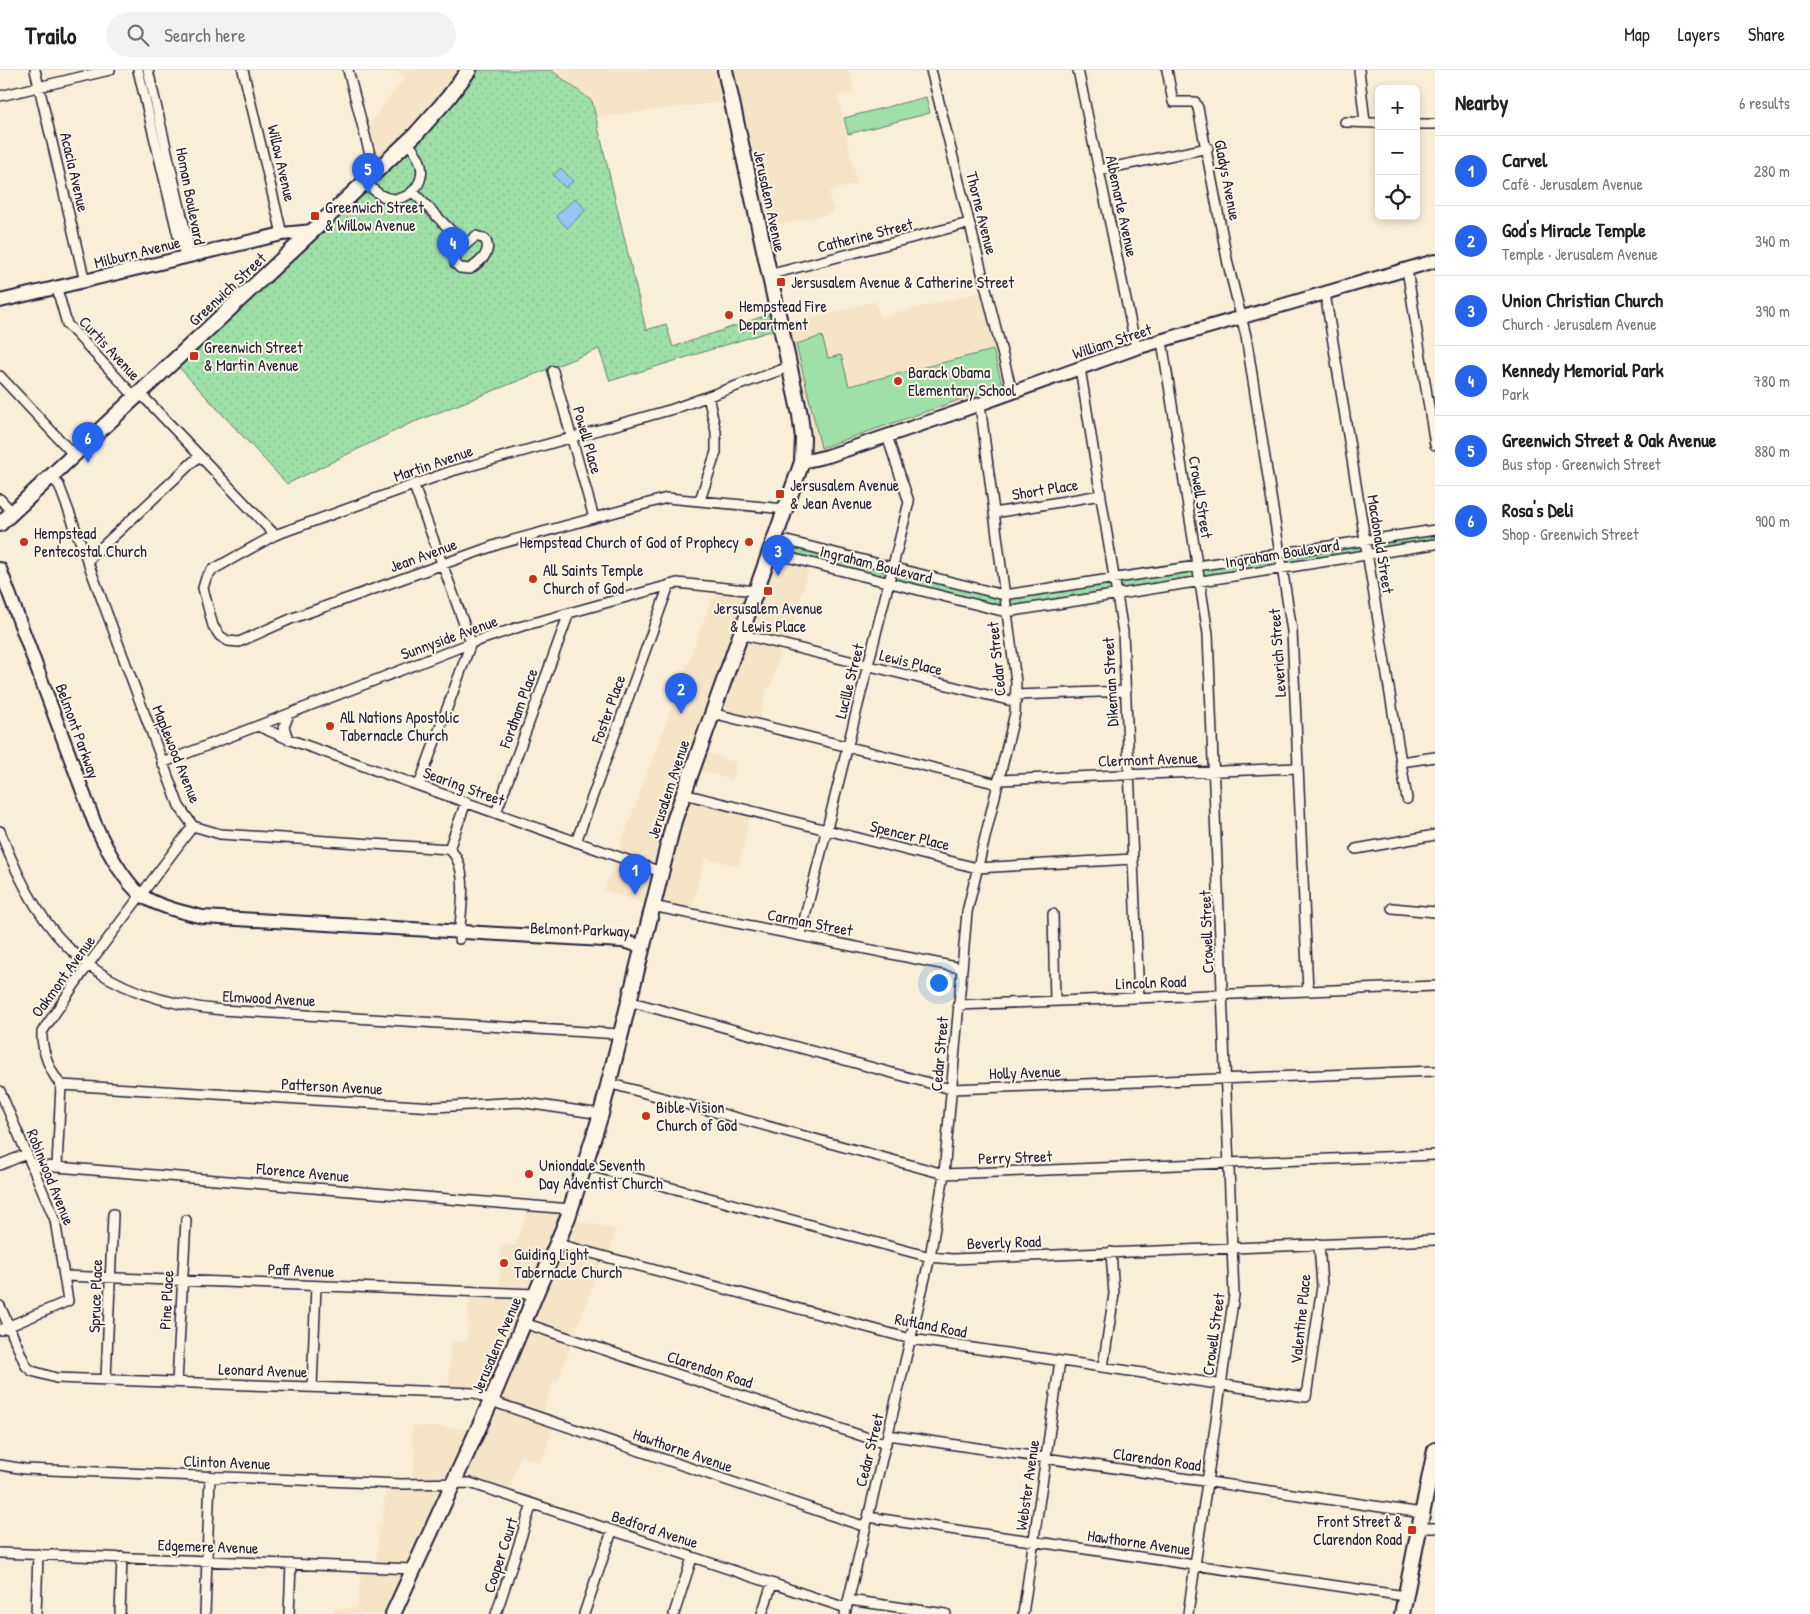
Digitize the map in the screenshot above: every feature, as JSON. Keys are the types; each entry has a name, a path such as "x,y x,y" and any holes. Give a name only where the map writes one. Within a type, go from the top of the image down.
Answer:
{"main road":[{"name":"Greenwich Street","path":"0,524 370,178 448,98 468,70"},
{"name":"Jerusalem Avenue","path":"393,1614 491,1402 571,1209 601,1114 660,872 684,794 802,462 800,415 768,276 725,70"},
{"path":"1402,1614 1435,1450"}],"street":[{"name":"Acacia Avenue","path":"35,70 85,282"},
{"path":"0,96 110,70"},
{"name":"Homan Boulevard","path":"138,70 180,244 187,256"},
{"name":"Homan Boulevard","path":"148,70 188,242 187,256"},
{"name":"Willow Avenue","path":"243,70 282,234"},
{"path":"348,70 370,178 380,195 397,199 413,192 418,185 422,168 420,160 407,142"},
{"name":"Thorne Avenue","path":"931,70 1012,392"},
{"name":"Albemarle Avenue","path":"1078,70 1136,348"},
{"name":"Gladys Avenue","path":"1167,70 1173,102 1188,101 1196,104 1208,148 1228,264 1241,317"},
{"path":"1358,70 1365,122"},
{"path":"1345,122 1375,123"},
{"path":"1420,124 1435,124"},
{"path":"1099,170 1208,148"},
{"path":"413,192 464,244"},
{"name":"Catherine Street","path":"768,276 969,223"},
{"path":"282,234 313,231"},
{"name":"Milburn Avenue","path":"0,301 282,234"},
{"name":"William Street","path":"802,462 887,436 1136,348 1435,261"},
{"path":"1407,269 1435,445"},
{"name":"Curtis Avenue","path":"57,288 67,324 138,395"},
{"name":"Macdonald Street","path":"1325,293 1407,799"},
{"name":"Leverich Street","path":"1241,317 1246,336 1292,631 1308,991"},
{"name":"Crowell Street","path":"1162,341 1208,634 1234,1295 1188,1614"},
{"name":"Martin Avenue","path":"275,534 474,464 656,414 788,367"},
{"name":"Dikeman Street","path":"1080,368 1123,632 1139,998"},
{"name":"Powell Place","path":"553,371 594,518"},
{"path":"0,376 73,454"},
{"path":"138,395 275,534"},
{"path":"700,500 716,452 716,432 708,396"},
{"name":"Cedar Street","path":"847,1607 930,1257 944,1174 967,912 999,782 1016,699 980,404"},
{"name":"Lucille Street","path":"800,936 909,502 887,436"},
{"path":"87,561 199,456"},
{"name":"Maplewood Avenue","path":"50,476 59,485 179,806 193,826 220,834 449,849"},
{"path":"414,486 471,644 419,785"},
{"name":"Short Place","path":"994,513 1101,495"},
{"name":"Jean Avenue","path":"275,534 220,564 206,578 204,595 214,626 220,636 228,641 246,641 293,618 499,544 667,498 785,509"},
{"path":"0,499 12,512"},
{"name":"Ingraham Boulevard","path":"772,545 787,541 1004,596 1435,530"},
{"name":"Ingraham Boulevard","path":"772,545 784,556 1006,612 1435,544"},
{"name":"Belmont Parkway","path":"0,569 91,826 114,861 142,895 188,913 243,923 552,941 622,941 641,946"},
{"name":"Sunnyside Avenue","path":"162,763 471,644 569,613 668,586 683,584 756,591"},
{"name":"Belmont Parkway","path":"0,586 28,651"},
{"name":"Foster Place","path":"576,842 668,586"},
{"name":"Fordham Place","path":"496,813 569,613"},
{"name":"Lewis Place","path":"740,634 868,666 1016,699 1126,691"},
{"name":"Clermont Avenue","path":"712,713 848,748 999,782 1298,768"},
{"path":"288,739 284,727 289,714"},
{"name":"Searing Street","path":"258,726 288,739 660,872"},
{"path":"1400,762 1435,756"},
{"name":"Spencer Place","path":"684,794 977,868 1133,859"},
{"path":"460,935 463,873 459,859 449,849 466,802"},
{"name":"Oakmont Avenue","path":"61,1085 54,1077 42,1040 42,1032 88,965 193,826"},
{"name":"Elmwood Avenue","path":"0,831 24,889 43,919 73,952 88,965 132,990 158,1000 194,1008 620,1034"},
{"path":"1356,849 1435,836"},
{"name":"Carman Street","path":"652,906 962,968"},
{"path":"1392,908 1435,912"},
{"path":"1052,914 1055,1001"},
{"name":"Lincoln Road","path":"958,1005 1435,986"},
{"name":"Holly Avenue","path":"628,1001 951,1089 1435,1071"},
{"name":"Perry Street","path":"608,1083 944,1174 1435,1155"},
{"path":"57,1166 61,1085"},
{"name":"Patterson Avenue","path":"61,1085 435,1107 519,1102 601,1114"},
{"name":"Robinwood Avenue","path":"0,1091 55,1220 68,1301 4,1328"},
{"path":"0,1165 26,1154"},
{"name":"Florence Avenue","path":"32,1165 571,1209"},
{"name":"Beverly Road","path":"586,1165 930,1257 952,1259 1435,1240"},
{"name":"Spruce Place","path":"106,1379 113,1214"},
{"name":"Pine Place","path":"177,1382 181,1280 186,1220"},
{"name":"Rutland Road","path":"558,1244 911,1338 1306,1397"},
{"name":"Valentine Place","path":"1306,1397 1322,1286 1319,1244"},
{"path":"1104,1367 1114,1294 1111,1252"},
{"name":"Paff Avenue","path":"64,1276 536,1294"},
{"path":"312,1387 316,1286"},
{"path":"0,1306 4,1328"},
{"name":"Clarendon Road","path":"524,1323 887,1440 1046,1458 1422,1513"},
{"name":"Leonard Avenue","path":"4,1328 24,1362 32,1371 56,1378 475,1393 491,1402"},
{"name":"Webster Avenue","path":"1023,1614 1060,1361"},
{"name":"Hawthorne Avenue","path":"491,1402 866,1527"},
{"name":"Clinton Avenue","path":"1,1468 453,1485"},
{"path":"205,1614 210,1476"},
{"name":"Bedford Avenue","path":"453,1485 470,1483 692,1558 847,1607 946,1614"},
{"name":"Cooper Court","path":"496,1614 532,1504"},
{"name":"Hawthorne Avenue","path":"868,1517 1405,1596"},
{"path":"1419,1528 1435,1528"},
{"path":"584,1614 612,1531"},
{"name":"Edgemere Avenue","path":"0,1553 414,1569"},
{"path":"36,1614 38,1554"},
{"path":"120,1614 122,1558"},
{"path":"674,1614 692,1558"},
{"path":"289,1614 291,1564"},
{"path":"762,1614 772,1584"}],"shaded area":[{"path":"393,70 468,70 375,174 363,132 405,77"},
{"path":"552,70 849,70 854,92 838,96 857,184 829,191 833,213 758,229 731,101 596,117 592,101"},
{"name":"Barack Obama Elementary School","path":"981,292 1008,394 802,462 780,328 875,301 880,317"},
{"path":"772,545 810,563 788,646 782,645 771,687 767,687 758,725 713,713 699,750 737,763 732,780 693,768 684,793 751,811 739,866 705,858 690,914 652,906 604,890 716,587 756,591"},
{"path":"530,1206 571,1209 569,1218 616,1230 608,1257 603,1256 558,1382 553,1381 541,1418 555,1423 541,1463 520,1456 507,1496 470,1483 453,1485 393,1614 333,1614 333,1609 357,1608 362,1567 376,1567 379,1526 382,1526 386,1483 412,1484 415,1445 411,1444 412,1426 478,1429 491,1401 475,1393 448,1392 451,1341 467,1341 469,1292 499,1293 501,1245 515,1245"}],"green space":[{"path":"469,70 551,70 592,101 646,330 666,324 673,347 776,312 780,328 610,381 599,349 409,424 287,484 174,362 313,231"},
{"path":"926,97 930,113 848,134 844,118"},
{"path":"822,336 828,358 841,355 849,386 993,350 1002,385 821,448 796,344"},
{"path":"1435,530 1435,544 1006,612 783,556 772,545 787,541 1004,595"}],"water":[{"path":"561,168 573,181 565,188 553,175"},
{"path":"575,198 586,210 567,228 556,216"}],"place":[{"name":"Greenwich Street & Oak Avenue","path":"368,194"},
{"name":"Greenwich Street & Willow Avenue","path":"315,216"},
{"name":"Kennedy Memorial Park","path":"453,268"},
{"name":"Jersusalem Avenue & Catherine Street","path":"781,282"},
{"name":"Hempstead Fire Department","path":"729,315"},
{"name":"Greenwich Street & Martin Avenue","path":"194,356"},
{"name":"Barack Obama Elementary School","path":"898,381"},
{"name":"Rosa's Deli","path":"88,463"},
{"name":"Jersusalem Avenue & Jean Avenue","path":"780,494"},
{"name":"Hempstead Pentecostal Church","path":"24,542"},
{"name":"Hempstead Church of God of Prophecy","path":"749,542"},
{"name":"Union Christian Church","path":"778,576"},
{"name":"All Saints Temple Church of God","path":"533,579"},
{"name":"Jersusalem Avenue & Lewis Place","path":"768,591"},
{"name":"God's Miracle Temple","path":"681,714"},
{"name":"All Nations Apostolic Tabernacle Church","path":"330,726"},
{"name":"Carvel","path":"635,895"},
{"name":"Bible Vision Church of God","path":"646,1116"},
{"name":"Uniondale Seventh Day Adventist Church","path":"529,1174"},
{"name":"Guiding Light Tabernacle Church","path":"504,1263"},
{"name":"Front Street & Clarendon Road","path":"1412,1530"}]}
